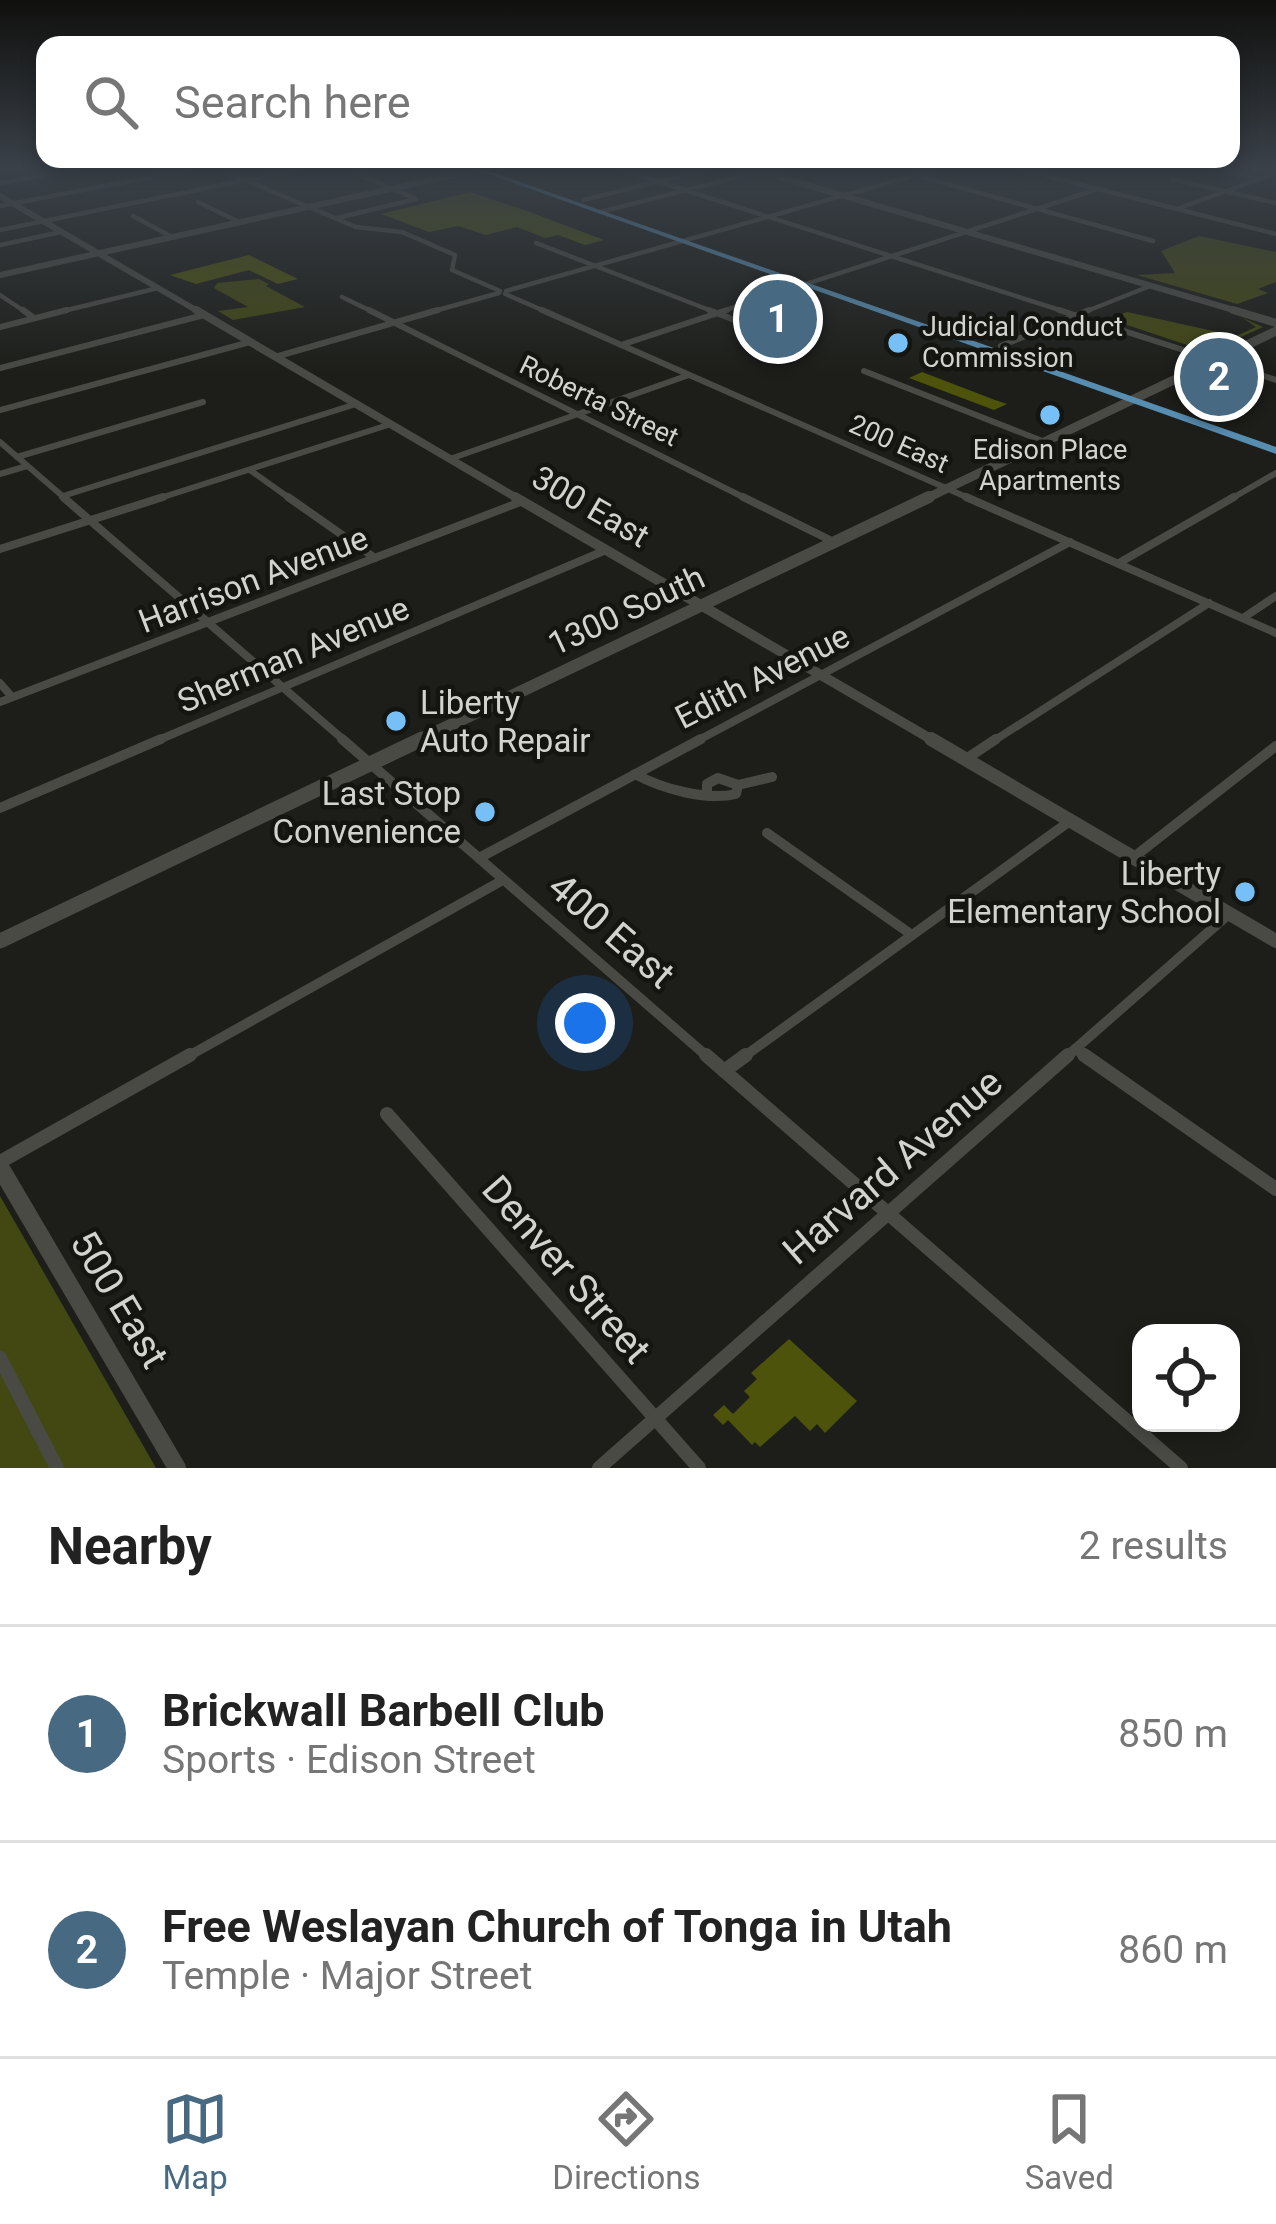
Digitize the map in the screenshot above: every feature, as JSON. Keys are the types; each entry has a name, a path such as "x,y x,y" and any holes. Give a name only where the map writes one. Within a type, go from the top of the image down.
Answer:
{"main road":[{"path":"680,238 1276,447"},
{"path":"810,283 1001,346 1136,398"},
{"name":"1300 South","path":"0,941 949,489 1276,327"}],"street":[{"path":"0,244 33,238"},
{"name":"300 East","path":"71,238 1276,941"},
{"path":"0,275 170,238"},
{"name":"200 East","path":"415,238 455,255 452,270 1276,633"},
{"path":"275,357 696,238"},
{"path":"835,238 1276,380"},
{"path":"622,345 949,238"},
{"path":"985,238 1276,327"},
{"path":"1140,238 1153,241"},
{"path":"536,243 788,341"},
{"path":"1001,346 1150,286"},
{"path":"0,326 158,288"},
{"path":"0,295 34,318"},
{"name":"Roberta Street","path":"342,297 836,543"},
{"path":"0,368 204,315"},
{"path":"0,410 250,342"},
{"path":"864,371 1045,442"},
{"path":"450,459 689,374"},
{"path":"17,457 203,402"},
{"path":"63,496 356,404"},
{"path":"0,549 391,424"},
{"name":"400 East","path":"0,442 1181,1468"},
{"path":"0,474 27,466"},
{"path":"250,470 375,558"},
{"path":"1119,564 1276,473"},
{"name":"Harrison Avenue","path":"0,702 523,501"},
{"name":"Edith Avenue","path":"478,858 1070,542"},
{"name":"Sherman Avenue","path":"0,808 606,550"},
{"path":"1243,618 1276,596"},
{"path":"964,760 1209,603"},
{"path":"0,683 12,697"},
{"path":"1133,858 1276,746"},
{"path":"634,774 670,790 707,791 728,798 736,794 738,785"},
{"path":"738,785 772,777"},
{"path":"707,791 714,779 730,779 738,785"},
{"path":"724,1071 1070,821"},
{"path":"767,833 912,935"},
{"path":"0,1164 503,880"},
{"name":"Harvard Avenue","path":"599,1468 1229,914"},
{"path":"1075,1049 1276,1189"},
{"name":"Denver Street","path":"387,1114 699,1468"},
{"name":"500 East","path":"0,1164 177,1468"},
{"path":"0,1358 57,1468"}],"green space":[{"path":"1206,238 1276,252 1276,282 1258,289 1268,293 1237,304 1137,275 1175,273 1161,251"},
{"path":"259,279 305,307 233,320 218,311 248,307 214,288 217,283"},
{"path":"1127,312 1236,336 1256,327 1243,318 1263,327 1208,352 1109,319"},
{"path":"0,1196 156,1468 0,1468"}],"building":[{"path":"565,238 604,240 585,245"},
{"path":"249,255 298,279 278,284 249,270 196,284 170,275"},
{"path":"922,372 1007,404 994,410 909,378"},
{"path":"789,1339 857,1401 825,1433 817,1424 810,1431 795,1416 760,1447 755,1442 752,1445 728,1420 723,1425 713,1415 724,1405 733,1414 750,1397 744,1391 757,1379 751,1373"}],"place":[{"name":"Brickwall Barbell Club","path":"778,319"},
{"name":"Judicial Conduct Commission","path":"898,343"},
{"name":"Free Weslayan Church of Tonga in Utah","path":"1219,377"},
{"name":"Edison Place Apartments","path":"1050,415"},
{"name":"Liberty Auto Repair","path":"396,721"},
{"name":"Last Stop Convenience","path":"485,812"},
{"name":"Liberty Elementary School","path":"1245,892"}]}
